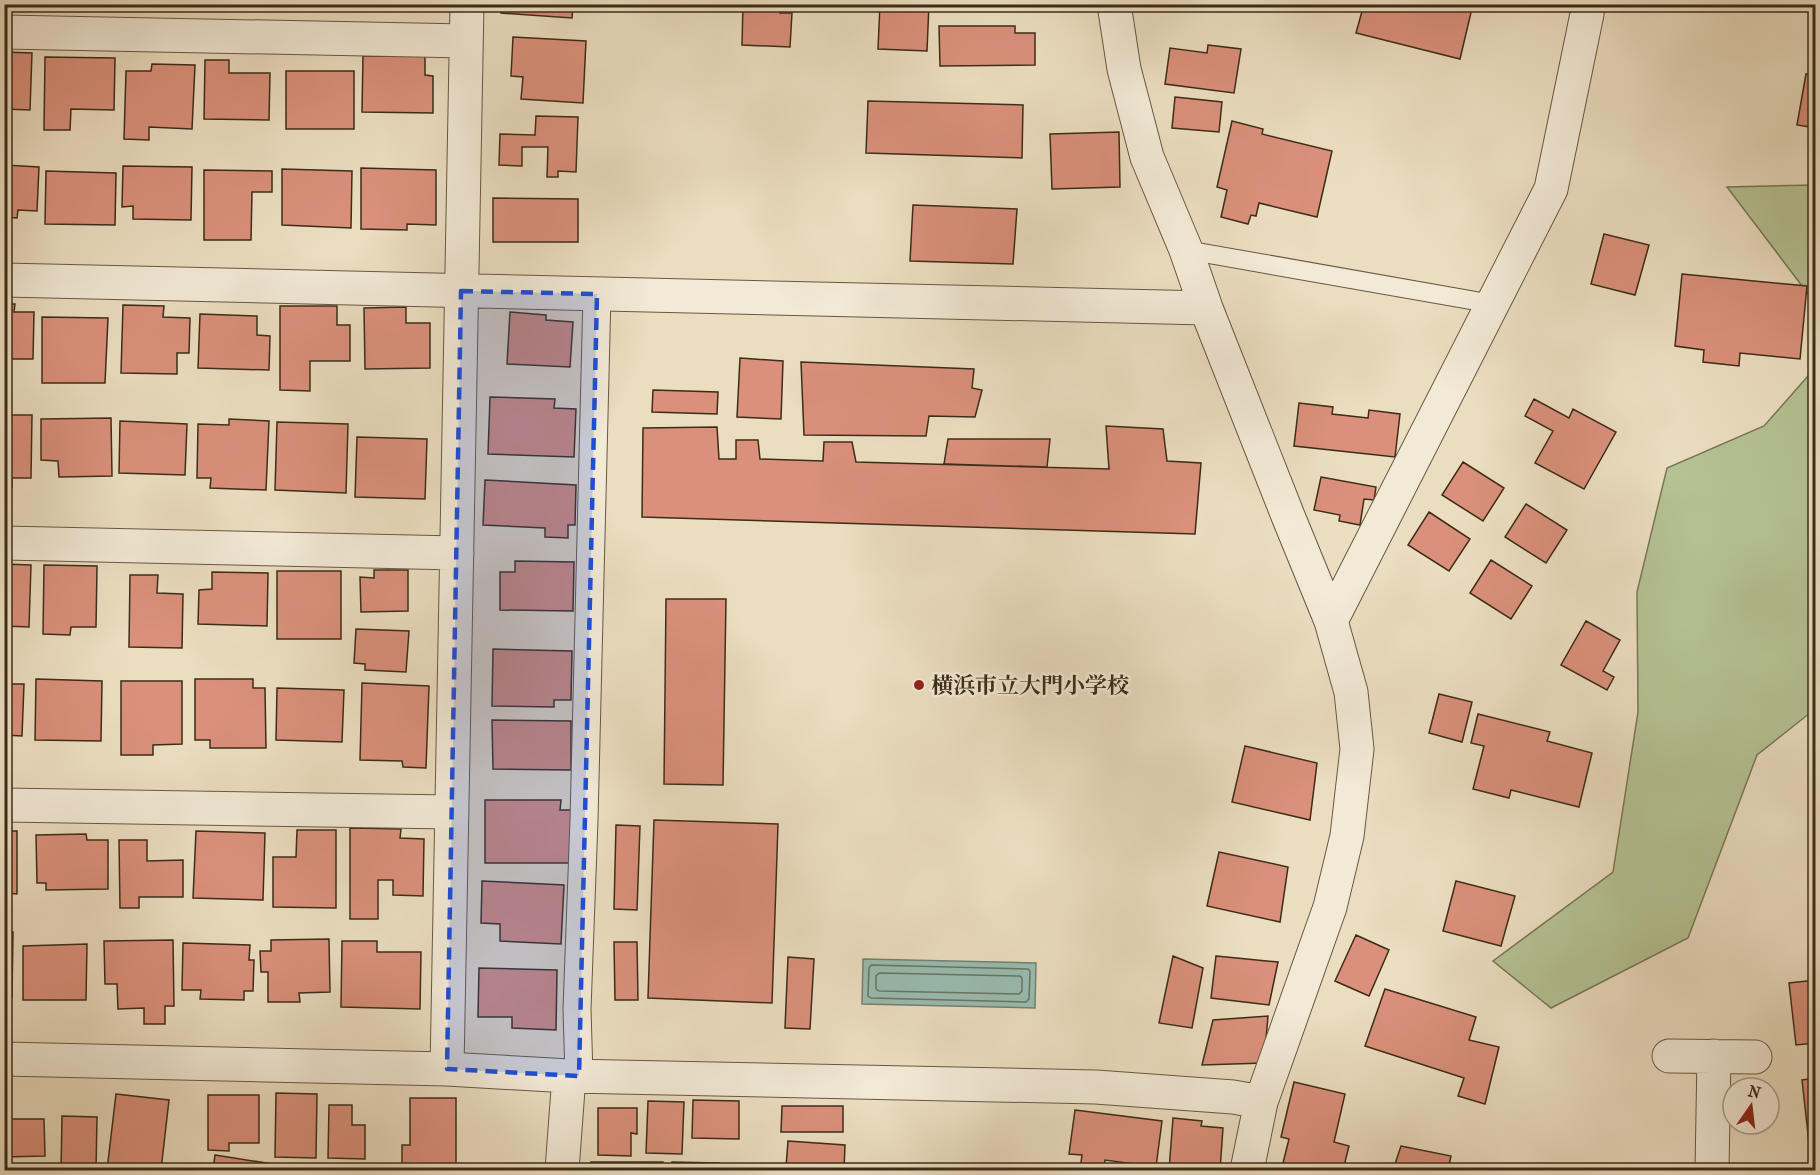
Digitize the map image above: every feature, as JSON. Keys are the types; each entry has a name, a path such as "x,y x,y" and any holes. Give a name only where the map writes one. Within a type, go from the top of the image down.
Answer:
{"street":[{"path":"447,1069 466,4"},
{"path":"1114,4 1124,69 1147,157 1186,250 1206,308 1331,621 1351,692 1356,749 1347,836 1330,907 1261,1102 1247,1170"},
{"path":"1331,621 1551,189 1588,4"},
{"path":"4,32 466,41"},
{"path":"4,280 1206,308"},
{"path":"562,1170 574,1076 577,1009 597,294"},
{"path":"4,543 457,553"},
{"path":"4,806 452,812"},
{"path":"1669,1056 1755,1057"},
{"path":"1712,1170 1714,1056"},
{"path":"4,1059 447,1069 574,1076 1096,1087 1233,1097 1261,1102"}],"lane":[{"path":"1186,250 1493,304"}],"highlighted area":[{"path":"461,291 597,294 579,1076 447,1069"}],"green space":[{"path":"1815,185 1815,303 1727,187"},
{"path":"1815,368 1815,709 1757,755 1688,938 1551,1008 1493,961 1613,872 1638,712 1637,592 1667,468 1764,426"}],"water":[{"path":"863,959 1036,963 1035,1008 862,1004"}],"building":[{"path":"502,4 573,4 572,18 501,13"},
{"path":"743,4 780,4 780,13 792,13 790,47 742,45"},
{"path":"880,4 929,4 927,51 878,49"},
{"path":"1364,4 1473,4 1460,59 1356,33"},
{"path":"939,26 1015,26 1015,33 1035,33 1035,65 940,66"},
{"path":"513,37 586,41 583,103 521,99 523,77 511,76"},
{"path":"1208,45 1241,49 1234,93 1165,84 1170,48 1207,53"},
{"path":"4,52 32,53 30,110 4,109"},
{"path":"363,56 425,56 425,75 433,76 433,113 362,112"},
{"path":"45,57 115,58 114,110 71,109 70,130 44,130"},
{"path":"205,60 229,60 229,73 270,73 269,120 204,119"},
{"path":"152,64 195,65 192,129 149,127 149,140 124,139 126,71 151,71"},
{"path":"286,71 354,71 354,129 286,129"},
{"path":"1806,74 1816,76 1816,128 1797,125"},
{"path":"1175,97 1222,102 1219,132 1172,128"},
{"path":"868,101 1023,105 1022,158 866,153"},
{"path":"536,116 578,117 576,172 558,171 558,177 547,177 548,147 522,147 522,166 499,165 500,134 535,135"},
{"path":"1232,121 1263,129 1262,134 1332,151 1317,217 1259,203 1256,216 1251,215 1248,224 1221,217 1227,190 1217,187"},
{"path":"1119,132 1120,187 1052,189 1050,134"},
{"path":"4,165 39,167 37,211 18,210 17,218 4,217"},
{"path":"123,166 192,167 191,220 133,219 133,206 122,207"},
{"path":"361,168 436,170 436,225 407,224 407,230 361,229"},
{"path":"282,169 352,171 351,228 282,225"},
{"path":"204,170 272,171 272,192 252,192 251,240 204,240"},
{"path":"46,171 116,173 115,225 45,224"},
{"path":"493,198 578,199 578,242 493,242"},
{"path":"913,205 1017,209 1013,264 910,261"},
{"path":"1604,234 1649,245 1635,295 1591,284"},
{"path":"1682,274 1807,286 1800,359 1740,353 1739,366 1703,362 1704,350 1675,346"},
{"path":"4,304 15,304 14,312 34,312 33,359 7,359 7,351 4,351"},
{"path":"123,305 164,306 163,317 190,318 189,353 177,353 177,374 121,373"},
{"path":"280,306 337,306 337,325 350,325 350,361 310,361 310,391 280,390"},
{"path":"406,307 406,323 430,323 430,368 365,369 364,308"},
{"path":"510,312 546,315 546,320 573,322 570,367 507,364"},
{"path":"200,314 257,316 257,335 270,336 269,370 198,368"},
{"path":"42,317 108,318 105,383 42,383"},
{"path":"740,358 783,361 781,419 737,417"},
{"path":"801,362 974,369 972,388 982,390 975,417 929,416 926,436 804,435"},
{"path":"653,390 718,392 717,414 652,412"},
{"path":"490,397 555,399 554,408 576,409 574,457 488,454"},
{"path":"1534,399 1569,418 1573,409 1616,432 1584,489 1535,463 1553,431 1525,416"},
{"path":"1299,403 1333,407 1332,414 1368,418 1369,410 1400,414 1395,457 1294,446"},
{"path":"4,415 32,415 31,478 12,478 12,487 4,487"},
{"path":"111,418 112,476 59,477 58,461 41,460 41,419"},
{"path":"229,419 269,421 266,490 210,488 211,478 197,478 198,424 229,425"},
{"path":"120,421 187,424 185,475 119,473"},
{"path":"277,422 348,424 346,493 275,490"},
{"path":"1106,426 1163,429 1167,461 1201,463 1195,534 642,517 643,428 717,427 719,459 736,459 736,440 758,440 760,459 823,461 824,442 852,442 856,462 1109,469"},
{"path":"357,437 427,439 425,499 355,497"},
{"path":"948,439 1050,439 1047,467 944,464"},
{"path":"1463,462 1504,488 1483,521 1442,495"},
{"path":"1321,477 1376,487 1374,500 1364,499 1360,525 1339,521 1340,515 1314,510"},
{"path":"485,480 576,485 575,525 568,525 568,538 545,537 545,528 483,525"},
{"path":"1526,504 1567,530 1546,563 1505,537"},
{"path":"1429,512 1470,539 1449,571 1408,545"},
{"path":"1491,560 1532,586 1511,619 1470,593"},
{"path":"515,561 574,562 573,611 500,610 500,572 515,572"},
{"path":"4,564 31,565 29,627 4,626"},
{"path":"44,565 97,566 96,627 71,627 70,635 43,634"},
{"path":"374,570 408,570 408,611 361,612 360,577 374,578"},
{"path":"277,571 341,571 341,639 277,639"},
{"path":"212,572 268,573 267,626 198,624 199,590 212,589"},
{"path":"130,575 158,575 157,593 183,594 182,648 129,647"},
{"path":"666,599 726,599 723,785 664,784"},
{"path":"1586,621 1620,640 1603,671 1614,677 1607,690 1561,665"},
{"path":"356,629 409,631 406,672 365,670 365,664 354,663"},
{"path":"493,649 572,651 571,700 554,700 554,707 492,706"},
{"path":"36,679 102,681 101,741 35,740"},
{"path":"195,679 253,679 253,688 265,688 266,748 210,748 210,740 195,740"},
{"path":"121,681 182,681 182,744 153,745 153,755 121,755"},
{"path":"362,683 429,686 426,768 403,767 402,761 360,760"},
{"path":"4,684 24,684 22,736 4,735"},
{"path":"277,688 344,690 342,742 276,740"},
{"path":"1439,694 1472,702 1462,742 1429,733"},
{"path":"1478,714 1550,732 1547,741 1592,753 1579,807 1511,790 1509,798 1473,789 1484,746 1471,743"},
{"path":"492,720 571,721 571,770 493,769"},
{"path":"1245,746 1317,763 1310,820 1232,802"},
{"path":"485,800 561,800 560,810 571,810 571,863 485,863"},
{"path":"654,820 778,824 772,1003 648,998"},
{"path":"616,825 640,826 637,910 614,909"},
{"path":"350,828 401,829 400,838 424,839 423,896 393,895 393,880 378,880 378,919 350,919"},
{"path":"297,830 336,830 336,908 273,907 273,857 296,857"},
{"path":"4,831 17,831 17,894 4,893"},
{"path":"196,831 265,833 263,900 193,898"},
{"path":"86,834 87,840 108,840 108,889 46,890 46,883 37,883 36,835"},
{"path":"119,840 147,840 147,861 183,860 183,897 139,897 139,908 120,908"},
{"path":"1219,852 1288,867 1280,922 1207,906"},
{"path":"482,881 564,885 561,944 500,941 500,924 481,923"},
{"path":"1456,881 1515,896 1501,946 1443,931"},
{"path":"4,931 13,932 12,997 4,997"},
{"path":"1356,935 1389,950 1369,996 1335,981"},
{"path":"329,939 330,992 299,993 300,1002 268,1002 268,972 261,972 260,951 271,951 271,940"},
{"path":"173,940 174,1006 165,1006 165,1024 144,1024 144,1008 118,1009 117,984 105,984 104,941"},
{"path":"342,941 377,941 377,952 421,952 420,1009 341,1007"},
{"path":"614,942 637,942 638,1000 615,1000"},
{"path":"183,943 250,945 249,960 254,960 253,991 244,991 244,1000 200,999 201,990 182,990"},
{"path":"87,944 86,1000 23,1000 23,946"},
{"path":"1173,956 1203,968 1192,1028 1159,1023"},
{"path":"1216,956 1278,962 1269,1005 1211,998"},
{"path":"788,957 814,959 810,1029 785,1028"},
{"path":"479,968 557,970 556,1030 512,1028 512,1017 478,1017"},
{"path":"1816,980 1816,1043 1796,1045 1789,983"},
{"path":"1385,989 1476,1017 1469,1040 1499,1047 1485,1104 1458,1096 1464,1078 1365,1046"},
{"path":"1268,1016 1264,1063 1202,1065 1213,1020"},
{"path":"1816,1078 1816,1142 1809,1143 1802,1080"},
{"path":"1294,1082 1345,1094 1334,1142 1349,1146 1343,1170 1314,1170 1283,1163 1289,1139 1281,1137"},
{"path":"276,1093 317,1094 316,1158 275,1157"},
{"path":"116,1094 169,1100 161,1170 107,1170"},
{"path":"208,1095 259,1095 259,1143 229,1143 229,1151 208,1150"},
{"path":"410,1098 456,1098 456,1164 402,1164 402,1145 410,1145"},
{"path":"693,1100 739,1101 739,1139 692,1138"},
{"path":"648,1101 684,1102 682,1154 646,1153"},
{"path":"329,1105 352,1105 352,1125 365,1125 365,1159 328,1158"},
{"path":"782,1106 843,1106 843,1132 781,1132"},
{"path":"598,1108 637,1108 637,1134 631,1133 631,1156 598,1155"},
{"path":"1075,1110 1162,1121 1156,1167 1105,1160 1104,1170 1080,1169 1082,1155 1069,1154"},
{"path":"62,1116 97,1117 96,1170 61,1170"},
{"path":"1173,1118 1202,1121 1201,1126 1223,1128 1220,1170 1169,1170"},
{"path":"4,1119 44,1119 45,1156 4,1157"},
{"path":"788,1141 845,1145 844,1170 786,1167"},
{"path":"1401,1146 1451,1156 1448,1170 1393,1170"},
{"path":"215,1155 311,1170 213,1170"},
{"path":"591,1162 663,1162 663,1170 591,1170"},
{"path":"672,1162 719,1163 719,1170 672,1170"}],"place":[{"name":"横浜市立大門小学校","path":"919,685"}]}
